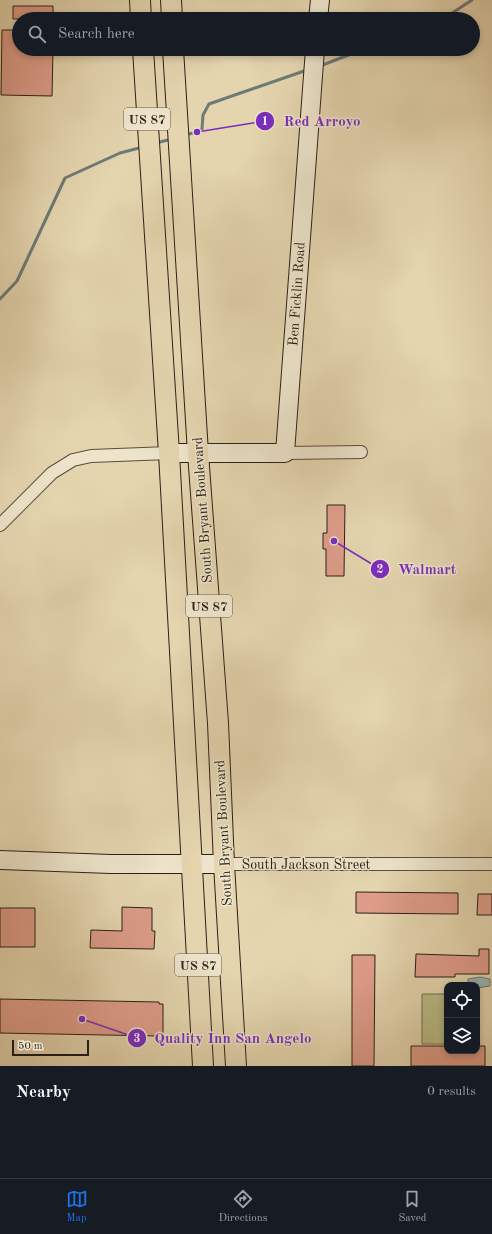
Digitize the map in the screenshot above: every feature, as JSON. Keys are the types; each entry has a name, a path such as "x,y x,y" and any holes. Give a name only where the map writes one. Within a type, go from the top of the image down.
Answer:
{"main road":[{"path":"140,0 141,12"},
{"path":"170,0 171,12"},
{"name":"South Bryant Boulevard","path":"143,56 169,453 193,864 203,1066"},
{"name":"South Bryant Boulevard","path":"173,56 198,453 218,723 224,864 236,1066"}],"street":[{"path":"319,12 320,0"},
{"name":"Ben Ficklin Road","path":"285,453 314,56"},
{"path":"0,525 52,473 73,460 91,456 169,453 361,452"},
{"name":"South Jackson Street","path":"0,860 111,864 492,864"}],"green space":[{"path":"422,994 444,994 444,1044 422,1044"}],"water":[{"path":"480,977 490,979 490,986 480,988 480,982 468,982 468,979"}],"building":[{"path":"13,6 53,6 53,12 13,12"},
{"path":"2,30 12,30 12,56 53,56 52,96 1,95"},
{"path":"327,505 345,505 344,576 326,576 326,549 323,549 323,533 327,533"},
{"path":"356,892 458,893 458,914 356,913"},
{"path":"478,894 492,894 492,915 477,915"},
{"path":"122,907 152,908 152,931 155,931 154,949 90,948 91,930 122,931"},
{"path":"0,908 35,908 35,947 0,947"},
{"path":"479,949 489,949 489,974 455,974 455,977 415,977 416,954 479,956"},
{"path":"352,955 375,955 374,1066 352,1066"},
{"path":"0,999 159,1002 159,1004 163,1004 163,1033 158,1034 158,1036 0,1033"},
{"path":"411,1046 444,1046 444,1054 480,1054 480,1046 485,1046 485,1066 411,1066"}],"waterway":[{"path":"454,12 472,0"},
{"path":"320,66 346,56"},
{"path":"185,135 202,129 203,115 209,104 307,70"},
{"path":"156,143 172,139"},
{"path":"0,299 17,281 65,178 120,153 143,147"}],"place":[{"name":"Red Arroyo","path":"197,132"},
{"name":"Walmart","path":"334,541"},
{"name":"Quality Inn San Angelo","path":"82,1019"}]}
